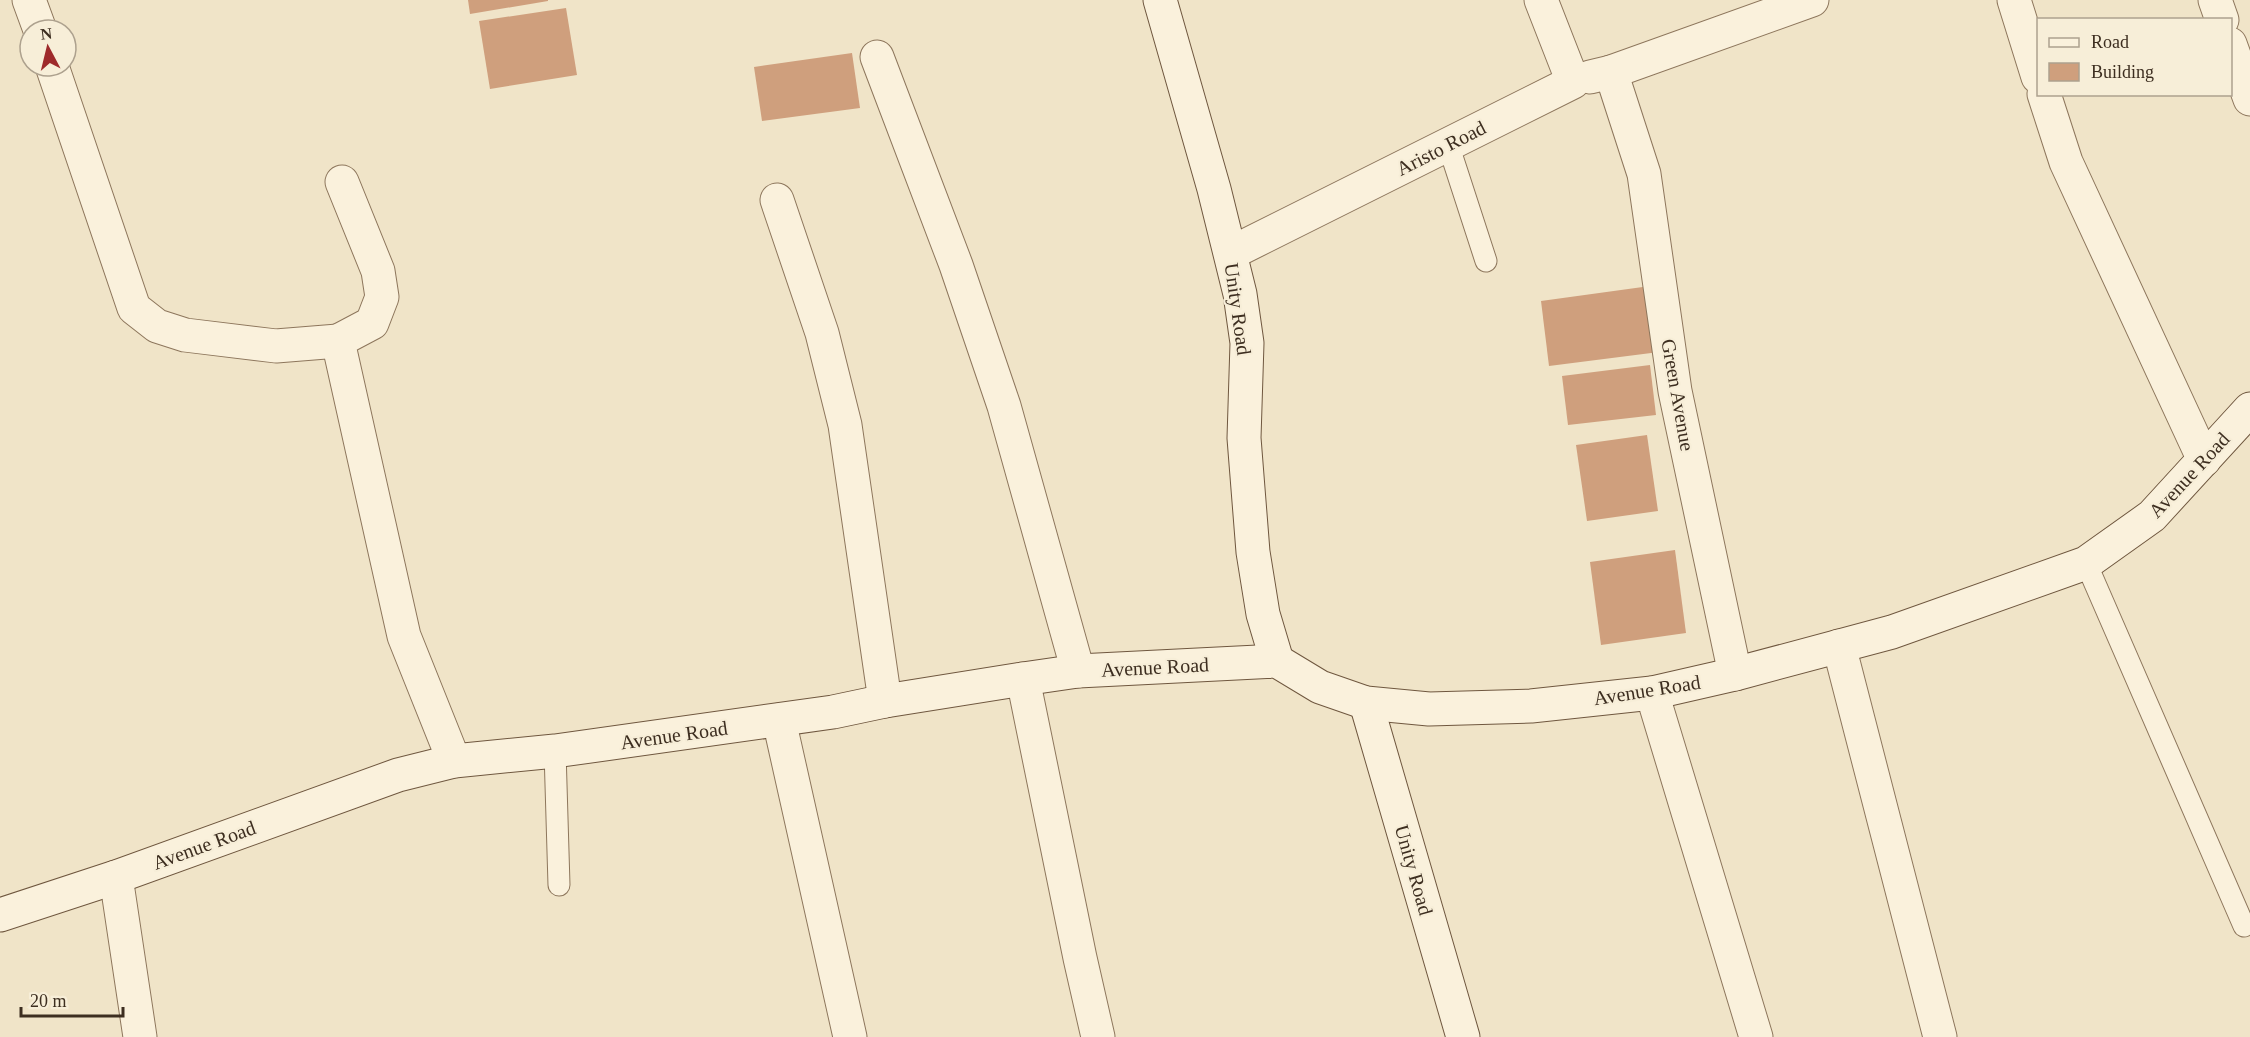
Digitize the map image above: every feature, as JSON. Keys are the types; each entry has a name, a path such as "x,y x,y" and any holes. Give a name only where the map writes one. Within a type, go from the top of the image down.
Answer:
{"street":[{"path":"30,0 36,18"},
{"name":"Unity Road","path":"1160,0 1214,189 1240,294 1247,343 1244,438 1253,552 1263,614 1277,661"},
{"path":"1541,0 1573,82"},
{"name":"Aristo Road","path":"1231,253 1573,82 1611,72 1812,0"},
{"path":"2014,0 2037,74"},
{"path":"2215,0 2221,18"},
{"path":"2232,50 2250,99"},
{"path":"877,57 956,265 1004,406 1078,671"},
{"name":"Green Avenue","path":"1611,72 1644,174 1675,391 1735,674"},
{"path":"56,78 134,308 158,326 185,335 276,346 338,341 372,323 382,297 378,271 342,182"},
{"path":"2045,96 2066,162 2205,460"},
{"path":"777,200 822,333 845,425 885,701"},
{"path":"338,341 404,636 454,761"},
{"name":"Avenue Road","path":"0,915 116,877 398,775 454,761 555,752 834,712 885,701 1078,671 1277,661 1320,687 1366,703 1429,709 1531,706 1652,693 1735,674 1892,632 2086,563 2152,516 2250,409"},
{"path":"1839,646 1940,1037"},
{"path":"1023,679 1098,1037"},
{"path":"1652,693 1756,1037"},
{"name":"Unity Road","path":"1366,703 1463,1037"},
{"path":"778,720 850,1037"},
{"path":"116,877 140,1037"}],"lane":[{"path":"1448,144 1486,261"},
{"path":"2086,563 2244,926"},
{"path":"555,752 560,885"}],"building":[{"path":"468,0 548,0 548,1 470,14"},
{"path":"566,8 577,75 490,89 479,21"},
{"path":"852,53 860,108 762,121 754,67"},
{"path":"1650,286 1659,352 1549,366 1541,301"},
{"path":"1650,365 1656,415 1568,425 1562,376"},
{"path":"1647,435 1658,511 1587,521 1576,445"},
{"path":"1675,550 1686,633 1601,645 1590,562"}]}
